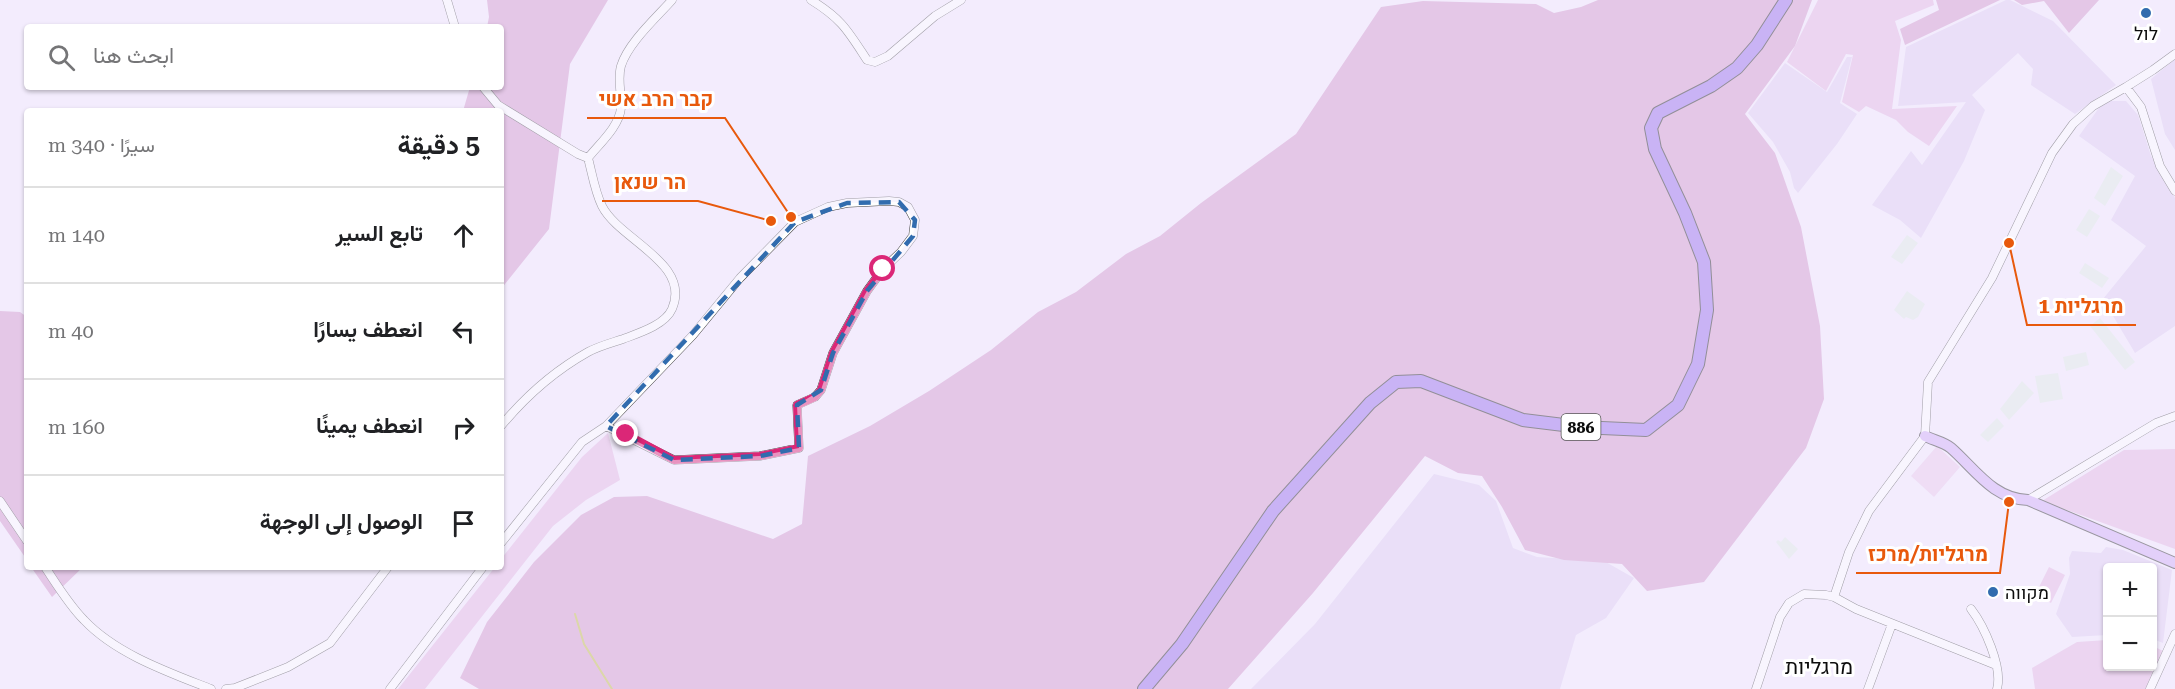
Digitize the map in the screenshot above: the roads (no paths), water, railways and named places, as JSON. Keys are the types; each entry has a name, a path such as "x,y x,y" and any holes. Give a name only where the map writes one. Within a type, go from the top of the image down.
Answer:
{"main road":[{"name":"886","path":"1144,689 1182,644 1273,511 1370,403 1396,382 1421,381 1523,420 1580,427 1646,430 1678,405 1698,364 1707,310 1704,262 1685,213 1655,148 1651,128 1658,113 1711,86 1737,68 1757,45 1786,0"}],"street":[{"path":"447,0 454,24"},
{"path":"588,158 616,124 619,115 621,64 629,50 672,0"},
{"path":"811,0 827,10 846,27 867,60 875,62 888,56 935,16 961,0"},
{"path":"1834,597 1849,552 1869,511 1925,436 1928,382 1992,278 2052,153 2073,124 2100,101 2154,70 2175,54"},
{"path":"2126,87 2141,106 2160,166 2175,191"},
{"path":"486,90 503,108"},
{"path":"504,109 588,158"},
{"path":"504,423 560,370 590,351 632,336 666,319 675,301 676,287 669,273 646,248 617,226 602,206 588,158"},
{"path":"504,539 582,442 606,426 693,335 740,278 795,222 828,207 847,203 889,201 899,202 908,207 915,220 914,236 883,269 867,291 833,353 821,390 815,397 797,405 799,448 760,456 674,460 606,426"},
{"path":"2028,500 2156,423 2175,416"},
{"path":"1925,436 1949,446 1980,478 2005,496 2028,500 2175,563"},
{"path":"0,501 24,537"},
{"path":"47,570 84,620 105,638 155,667 211,689"},
{"path":"226,689 235,688 288,667 330,643 386,570"},
{"path":"390,689 481,570"},
{"path":"1756,689 1780,617 1789,603 1804,594 1834,597 1856,609 1996,665"},
{"path":"1971,609 1982,623 1996,665 1997,689"},
{"path":"1868,689 1892,624"},
{"path":"2150,689 2175,634"}],"waterway":[{"path":"575,614 584,644 612,689"}],"place":[{"name":"לול","path":"2146,13"},
{"name":"קבר הרב אשי","path":"791,217"},
{"name":"הר שנאן","path":"771,221"},
{"name":"מרגליות 1","path":"2009,243"},
{"name":"מרגליות/מרכז","path":"2009,502"},
{"name":"מקווה","path":"1993,592"}],"district":[{"name":"מרגליות","path":"1819,667"}]}
